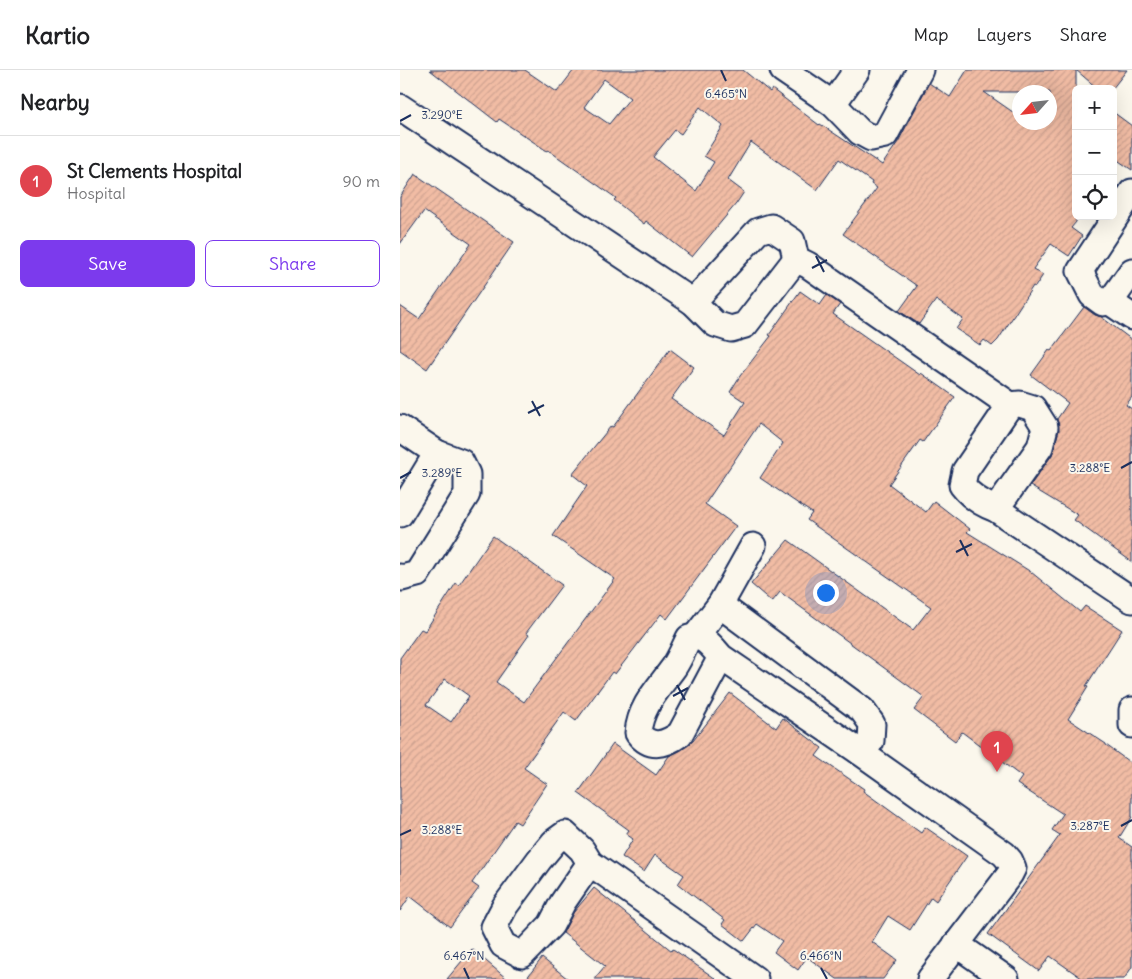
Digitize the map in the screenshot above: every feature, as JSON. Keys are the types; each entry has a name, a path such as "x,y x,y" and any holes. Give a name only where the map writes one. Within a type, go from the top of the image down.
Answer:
{"street":[{"path":"783,70 833,104 860,132 871,138 885,135 920,70"},
{"path":"833,104 857,70"},
{"path":"400,107 693,302 716,324 731,329 745,326 796,259 792,241 771,227 758,231 693,302"},
{"path":"1132,192 1080,271 1092,295 1103,303 1110,302 1132,317"},
{"path":"796,259 808,265 1010,405 1020,404 1033,408 1045,426 1040,447 996,509"},
{"path":"1110,302 1132,271"},
{"path":"1010,405 964,470 962,485 969,495 983,504 996,509 1132,600"},
{"path":"400,428 437,453 460,462 467,474 467,494 417,574 400,577"},
{"path":"400,514 437,453"},
{"path":"696,636 720,605 753,546"},
{"path":"720,605 862,710 872,724 871,741 860,752"},
{"path":"721,657 680,734 671,741 657,745 643,739 638,733 646,704 674,666 689,638 696,636 703,638 721,657 860,752 1004,854 1010,861 1013,868 1010,874 930,979"},
{"path":"1132,710 1132,725"},
{"path":"590,863 755,979"},
{"path":"956,944 1006,979"}],"building":[{"path":"430,70 525,70 557,92 574,70 743,70 770,92 772,89 819,125 882,165 898,142 929,83 950,97 967,70 1076,70 1076,85 1072,85 1072,220 1076,220 1076,222 1071,228 1082,236 1069,256 1051,244 1033,269 1043,275 1035,287 1033,286 998,340 992,346 984,340 980,345 956,329 963,319 936,300 919,324 899,311 917,286 843,234 877,188 871,184 872,182 839,159 817,190 751,142 728,180 744,192 692,257 646,221 644,224 614,200 616,198 548,150 499,119 497,122","holes":["604,79 630,98 609,124 584,107","700,107 723,126 704,156 714,162 696,191 653,157 675,130 681,134"]},
{"path":"1076,70 1127,70 1115,85 1093,85"},
{"path":"1117,115 1132,126 1132,170 1117,160"},
{"path":"415,174 514,242 427,369 400,350 400,306 419,319 471,244 424,211 400,244 400,197"},
{"path":"800,291 820,305 827,295 840,304 833,314 955,397 923,442 920,440 889,484 926,512 934,501 970,529 967,532 1031,572 1080,612 1085,606 1122,630 1086,686 1088,687 1068,719 1132,764 1132,817 1119,838 1132,847 1132,967 1124,979 1083,979 1050,956 1039,971 988,934 1060,835 1052,830 1063,814 1017,784 1022,777 962,732 955,741 914,710 924,697 780,592 772,602 751,584 788,540 913,630 931,607 807,520 812,513 760,478 783,443 759,424 705,504 736,526 667,619 661,614 615,674 612,672 576,721 564,712 524,768 547,784 520,824 515,821 472,883 479,888 450,927 410,896 400,911 400,658 421,629 425,631 456,583 459,585 493,536 562,585 526,633 529,635 496,682 524,702 615,579 553,536 587,486 572,474 611,426 613,427 670,349 694,367 671,399 724,435 745,402 730,392 771,336 769,335","holes":["445,679 469,696 451,722 426,705"]},
{"path":"1084,307 1095,315 1100,316 1132,340 1132,397 1126,405 1132,409 1132,562 1074,520 1078,515 1030,486 1052,455 1059,430 1057,419 1068,403 1031,375"},
{"path":"730,693 776,728 783,718 822,748 816,756 864,789 863,791 921,833 925,827 967,856 936,901 931,897 910,930 888,916 872,942 897,960 883,979 837,979 807,957 798,970 774,952 782,941 757,924 744,941 722,924 725,920 678,884 684,875 655,855 644,872 622,857 633,839 626,834 629,830 578,793 613,744 656,775 669,756 693,741"},
{"path":"594,888 672,951 673,949 716,979 594,979 605,966 563,933 573,913"},
{"path":"472,949 507,979 447,979"},
{"path":"542,958 568,979 526,979"}],"place":[{"name":"St Clements Hospital","path":"997,772"}]}
